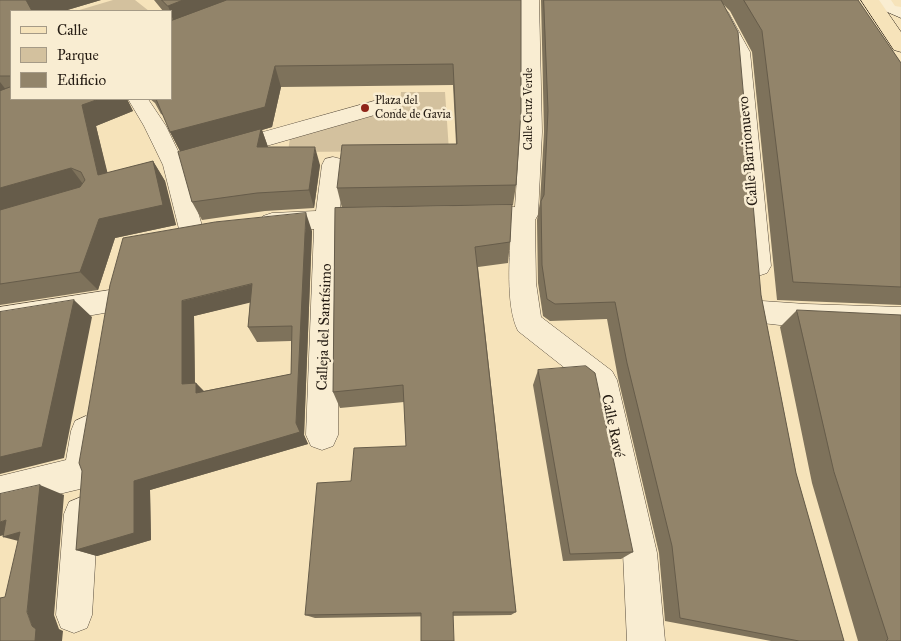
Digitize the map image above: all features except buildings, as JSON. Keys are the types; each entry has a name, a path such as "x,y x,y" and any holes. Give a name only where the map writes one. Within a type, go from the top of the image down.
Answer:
{"main road":[{"path":"870,0 901,46"}],"street":[{"name":"Calle Cruz Verde","path":"523,216 526,215 531,132 530,0"},
{"name":"Calle Barrionuevo","path":"707,0 719,12 740,52 762,312 767,340"},
{"path":"886,0 891,7 901,13"},
{"path":"139,100 155,126 174,165 192,233"},
{"path":"174,165 392,103"},
{"name":"Calleja del Santísimo","path":"322,435 328,219 333,165"},
{"path":"454,217 523,216"},
{"name":"Calle Ravé","path":"523,216 523,283 528,323 602,380 640,553 646,641"},
{"path":"246,225 328,219 396,218"},
{"path":"167,238 218,230"},
{"path":"0,319 110,304"},
{"path":"762,312 806,316 901,319"},
{"path":"74,615 83,480 80,473 91,405"},
{"path":"0,492 80,473"}],"green space":[{"path":"113,0 135,0 148,10 79,10"},
{"path":"401,92 445,92 449,151 288,152 290,137 400,105"}],"place":[{"name":"Plaza del Conde de Gavia","path":"365,108"}]}
